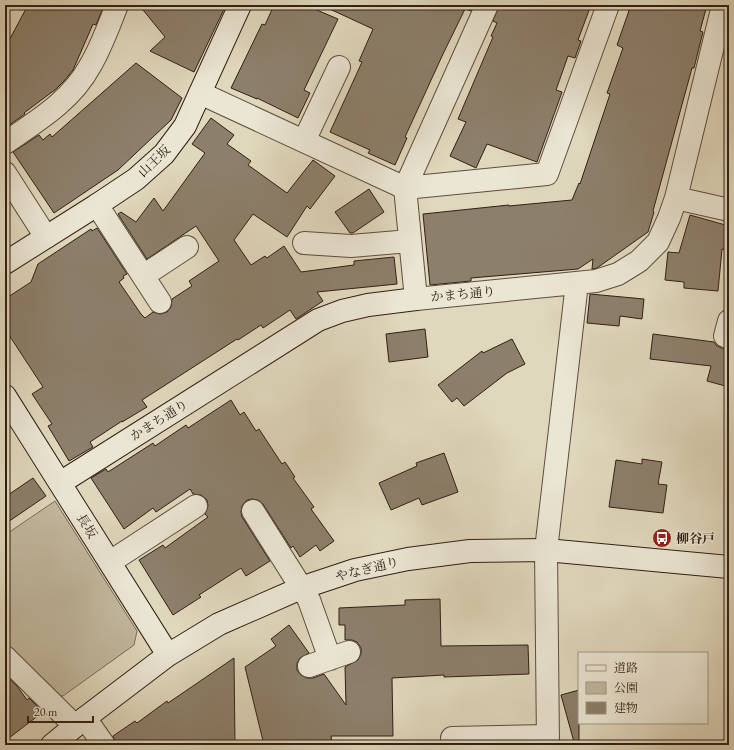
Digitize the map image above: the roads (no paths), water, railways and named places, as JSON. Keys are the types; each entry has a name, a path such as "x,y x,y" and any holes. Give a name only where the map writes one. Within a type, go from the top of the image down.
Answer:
{"street":[{"path":"5,143 57,107 77,86 90,66 117,5"},
{"name":"山王坂","path":"5,263 136,179 164,154 185,126 240,5"},
{"path":"416,299 405,188 487,5"},
{"path":"200,94 405,188 547,174 608,5"},
{"name":"かまち通り","path":"60,483 318,320 342,310 368,304 596,281 618,274 639,261 658,242 676,198 723,5"},
{"path":"304,141 339,67"},
{"path":"5,173 46,237"},
{"path":"676,198 729,210"},
{"path":"97,205 160,302"},
{"path":"304,243 351,246 410,241"},
{"path":"143,276 187,247"},
{"path":"452,738 548,740 546,550 577,283"},
{"name":"長坂","path":"5,396 168,655"},
{"path":"110,562 196,506"},
{"path":"253,511 309,600 339,655 310,666"},
{"name":"やなぎ通り","path":"52,745 168,655 219,624 301,588 356,570 408,559 470,552 546,550 729,567"},
{"path":"5,657 80,722 104,745"}],"place":[{"name":"柳谷戸","path":"662,538"}]}
